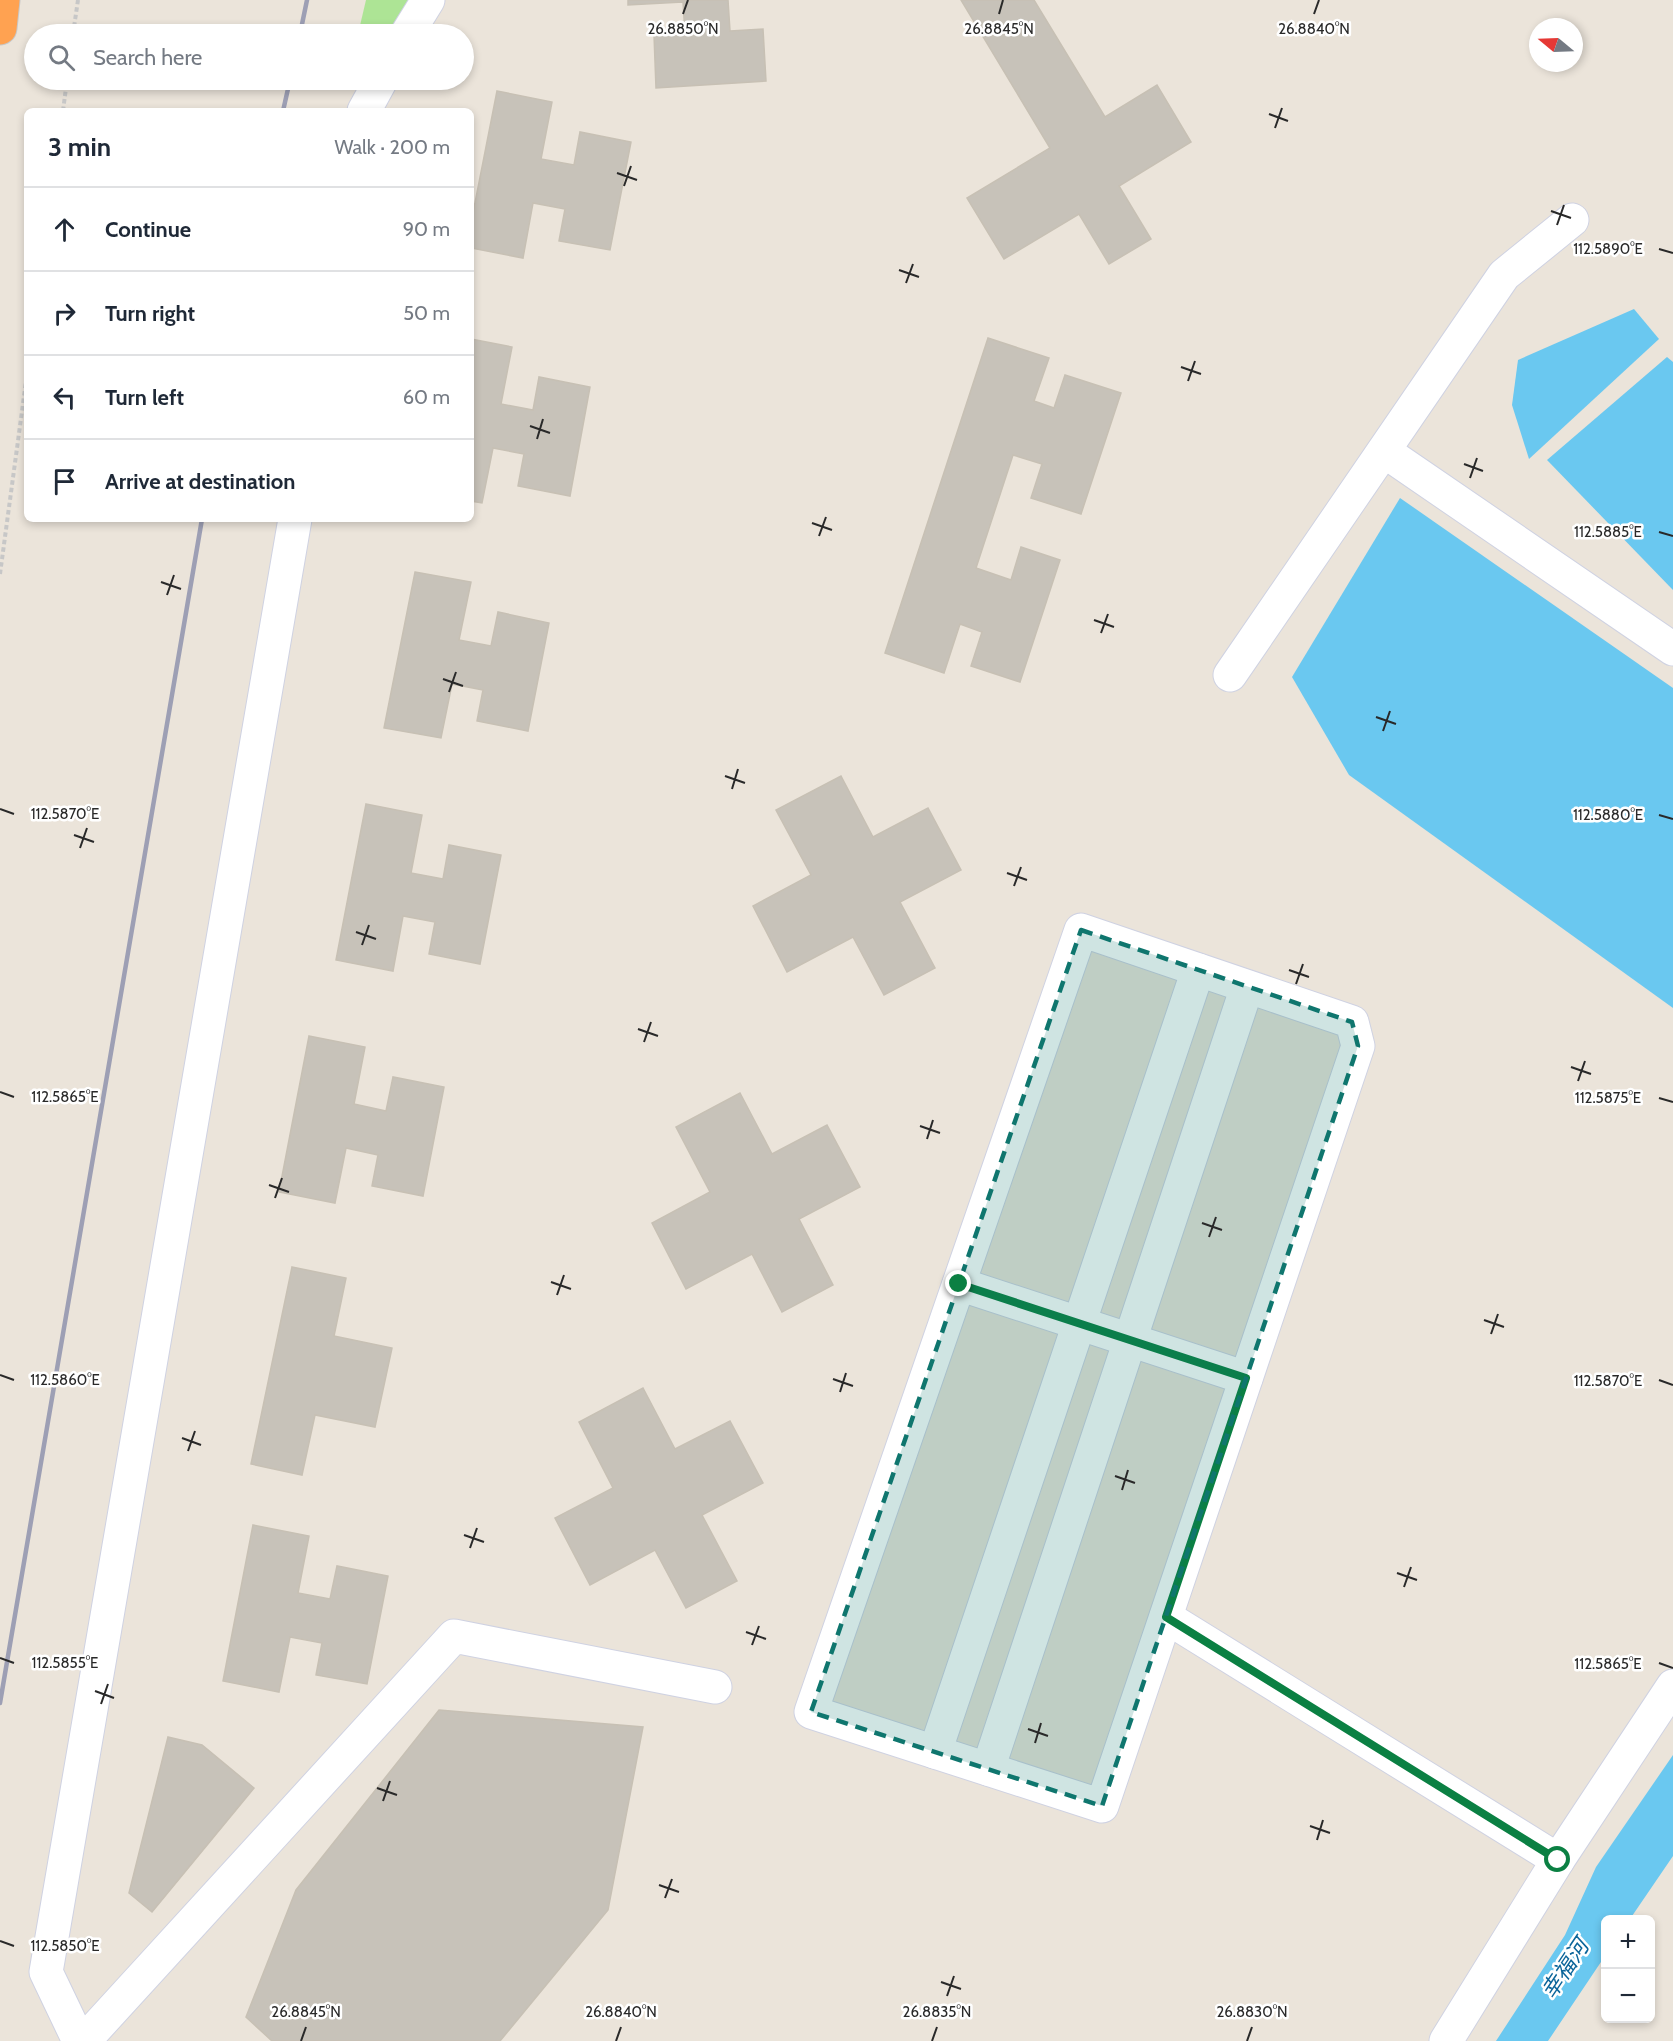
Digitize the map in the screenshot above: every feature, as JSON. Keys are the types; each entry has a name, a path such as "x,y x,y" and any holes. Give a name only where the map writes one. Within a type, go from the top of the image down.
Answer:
{"highway":[{"path":"0,28 3,0"}],"street":[{"path":"413,24 428,0"},
{"path":"366,108 376,90"},
{"path":"1230,675 1504,274 1572,220"},
{"path":"1384,451 1673,649"},
{"path":"79,2041 46,1972 294,522"},
{"path":"1081,930 1247,987 1352,1022 1358,1046 1102,1806 811,1712 1081,930"},
{"path":"935,1752 1198,970"},
{"path":"988,1769 1247,987"},
{"path":"959,1284 1246,1378"},
{"path":"1166,1617 1558,1860"},
{"path":"84,2041 454,1636 716,1687"},
{"path":"1446,2041 1558,1860 1673,1686"}],"path":[{"path":"74,24 78,0"},
{"path":"63,108 66,90"},
{"path":"0,574 24,396"}],"highlighted area":[{"path":"1081,930 1352,1022 1358,1046 1102,1806 811,1712"}],"green space":[{"path":"366,0 413,0 401,24 360,24"}],"water":[{"path":"1634,309 1659,339 1529,459 1512,405 1518,360"},
{"path":"1667,357 1673,362 1673,590 1547,460"},
{"path":"1400,498 1673,688 1673,1008 1349,775 1292,677"},
{"name":"幸福河","path":"1673,1755 1673,1856 1633,1915 1601,1915 1601,1962 1548,2041 1496,2041 1565,1935 1596,1867"}],"building":[{"path":"628,0 728,0 730,31 763,29 766,81 656,88 654,35 685,34 683,2 628,5"},
{"path":"961,0 1034,0 1105,117 1157,85 1191,142 1119,186 1151,239 1109,264 1079,214 1004,259 967,198 1050,148"},
{"path":"497,91 552,102 541,159 574,165 580,132 631,142 610,250 559,241 565,209 533,203 523,258 474,249 474,208"},
{"path":"988,338 1049,358 1034,401 1054,408 1065,375 1121,393 1081,514 1031,498 1042,464 1013,455 976,568 1011,580 1021,547 1060,560 1020,682 971,666 982,632 960,624 944,673 885,653"},
{"path":"474,340 512,347 501,404 533,410 539,377 590,387 570,496 518,486 524,454 493,448 482,503 474,502"},
{"path":"415,572 471,582 459,640 491,646 498,612 549,623 528,731 477,721 483,690 452,684 441,738 384,728"},
{"path":"841,776 873,837 928,808 961,870 900,902 935,968 884,995 853,937 787,972 753,906 811,875 776,810"},
{"path":"366,804 422,815 411,873 443,879 449,845 501,855 480,964 429,954 435,922 403,916 393,971 336,960"},
{"path":"309,1036 365,1047 354,1104 386,1111 393,1077 444,1087 423,1196 372,1186 378,1155 346,1148 335,1203 279,1192"},
{"path":"740,1093 772,1154 827,1125 860,1187 799,1219 833,1285 782,1312 752,1254 686,1289 652,1223 710,1192 676,1127"},
{"path":"292,1267 346,1278 334,1336 392,1348 375,1427 315,1415 302,1475 251,1464"},
{"path":"643,1388 675,1449 730,1421 763,1483 702,1515 737,1581 686,1608 655,1550 590,1585 555,1518 613,1488 579,1422"},
{"path":"253,1525 309,1536 298,1593 330,1599 337,1566 388,1576 367,1684 316,1675 322,1643 290,1637 279,1692 223,1681"},
{"path":"439,1710 643,1727 608,1910 500,2041 272,2041 246,2017 296,1890"},
{"path":"168,1737 202,1745 254,1788 152,1912 129,1893"}],"railway":[{"path":"302,24 307,0"},
{"path":"284,108 288,90"},
{"path":"0,1703 201,522"}],"route":[{"path":"959,1284 1246,1378 1166,1617 1558,1860"}]}
